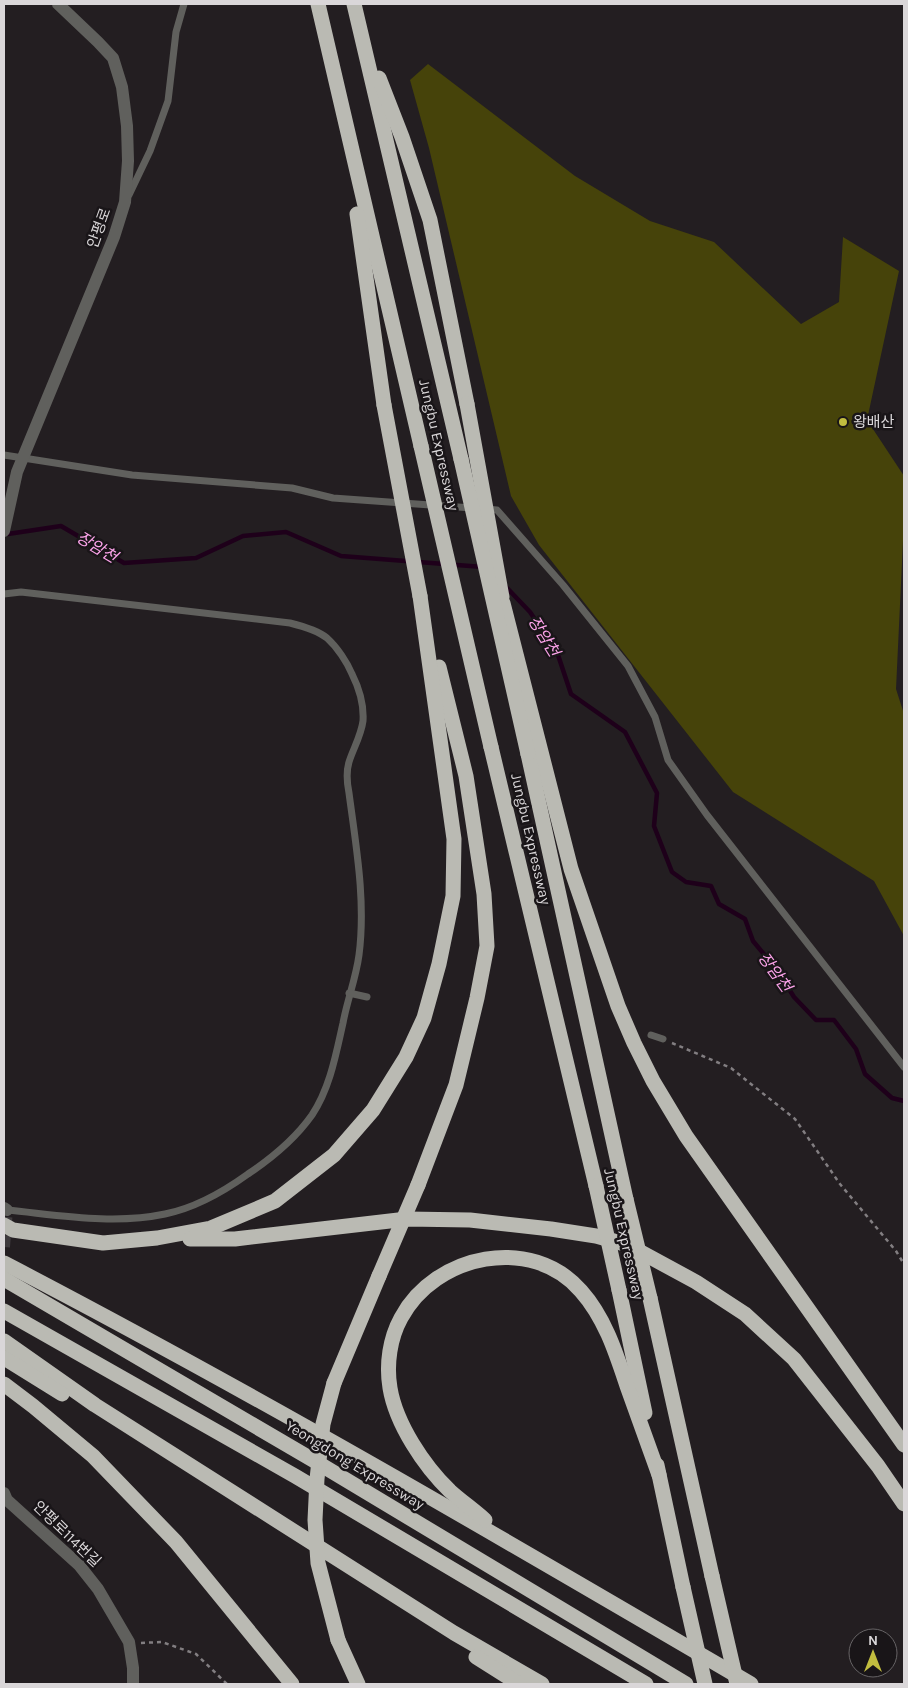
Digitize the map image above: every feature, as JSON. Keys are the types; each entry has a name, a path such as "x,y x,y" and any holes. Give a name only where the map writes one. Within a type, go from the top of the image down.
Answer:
{"highway":[{"path":"4,1225 13,1230 103,1243 157,1238 211,1228 274,1201 334,1155 373,1110 406,1057 424,1018 439,964 452,896 454,839 420,596 384,405 360,230 318,4"},
{"name":"Jungbu Expressway","path":"318,4 491,747 596,1186 705,1684"},
{"name":"Jungbu Expressway","path":"354,4 461,459 626,1199 737,1684"},
{"path":"360,28 402,137 430,220 503,603 571,869 618,1006 653,1081 686,1136 904,1445"},
{"path":"358,1684 338,1640 318,1563 315,1520 323,1424 334,1383 418,1185 456,1085 477,998 487,946 484,894 466,776 420,596"},
{"path":"136,1240 234,1239 408,1219 470,1220 551,1228 596,1236 628,1245 696,1282 745,1314 794,1359 878,1466 904,1504"},
{"path":"521,1550 450,1491 420,1456 406,1432 390,1389 390,1353 393,1336 401,1318 410,1303 425,1287 444,1274 466,1264 486,1258 522,1258 542,1263 554,1269 580,1290 600,1318 611,1341 659,1475"},
{"path":"4,1263 91,1308 460,1514 751,1684"},
{"name":"Yeongdong Expressway","path":"4,1279 314,1460 686,1684"},
{"path":"4,1311 295,1476 646,1684"},
{"path":"4,1341 95,1405 454,1633 542,1684"},
{"path":"4,1358 198,1476 398,1608 519,1684"},
{"path":"4,1384 93,1456 169,1535 292,1684"}],"street":[{"name":"안평로","path":"4,531 17,472 22,458 114,237 125,202 128,161 127,126 122,87 113,58 58,4"},
{"name":"안평로114번길","path":"4,1493 7,1500 84,1571 98,1589 129,1642 133,1668 133,1684"}],"lane":[{"path":"125,202 150,151 168,101 176,32 184,4"},
{"path":"4,455 132,475 292,488 334,498 496,510 563,584 628,666 655,717 668,760 707,815 904,1067"},
{"path":"4,594 22,592 290,622 307,628 326,638 340,654 352,673 361,697 362,721 357,742 348,765 347,784 359,865 361,913 359,956 336,1056 326,1086 313,1114 293,1138 264,1163 232,1186 202,1202 166,1214 135,1218 99,1219 6,1209"},
{"path":"350,993 367,997"},
{"path":"650,1035 663,1039"}],"path":[{"path":"663,1039 731,1068 795,1118 840,1184 896,1251 904,1264"},
{"path":"131,1652 141,1642 162,1642 196,1654 227,1684"}],"shaded area":[{"path":"428,64 575,176 650,221 714,242 801,324 839,302 843,237 899,271 867,420 904,476 904,520 896,689 904,714 904,936 874,881 733,792 539,545 511,496 429,148 410,80"}],"waterway":[{"name":"장암천","path":"6,531 8,534 61,526 124,563 196,558 243,536 286,532 341,556 483,567"},
{"name":"장암천","path":"505,586 530,612 557,652 571,694 625,732 657,793 654,826 672,872 686,882 711,886 719,904 745,919 753,941 777,970 794,997 816,1020 834,1020 856,1049 865,1074 892,1098 904,1101"}],"tunnel":[{"path":"4,1247 7,1210"}],"place":[{"name":"왕배산","path":"843,422"}]}
